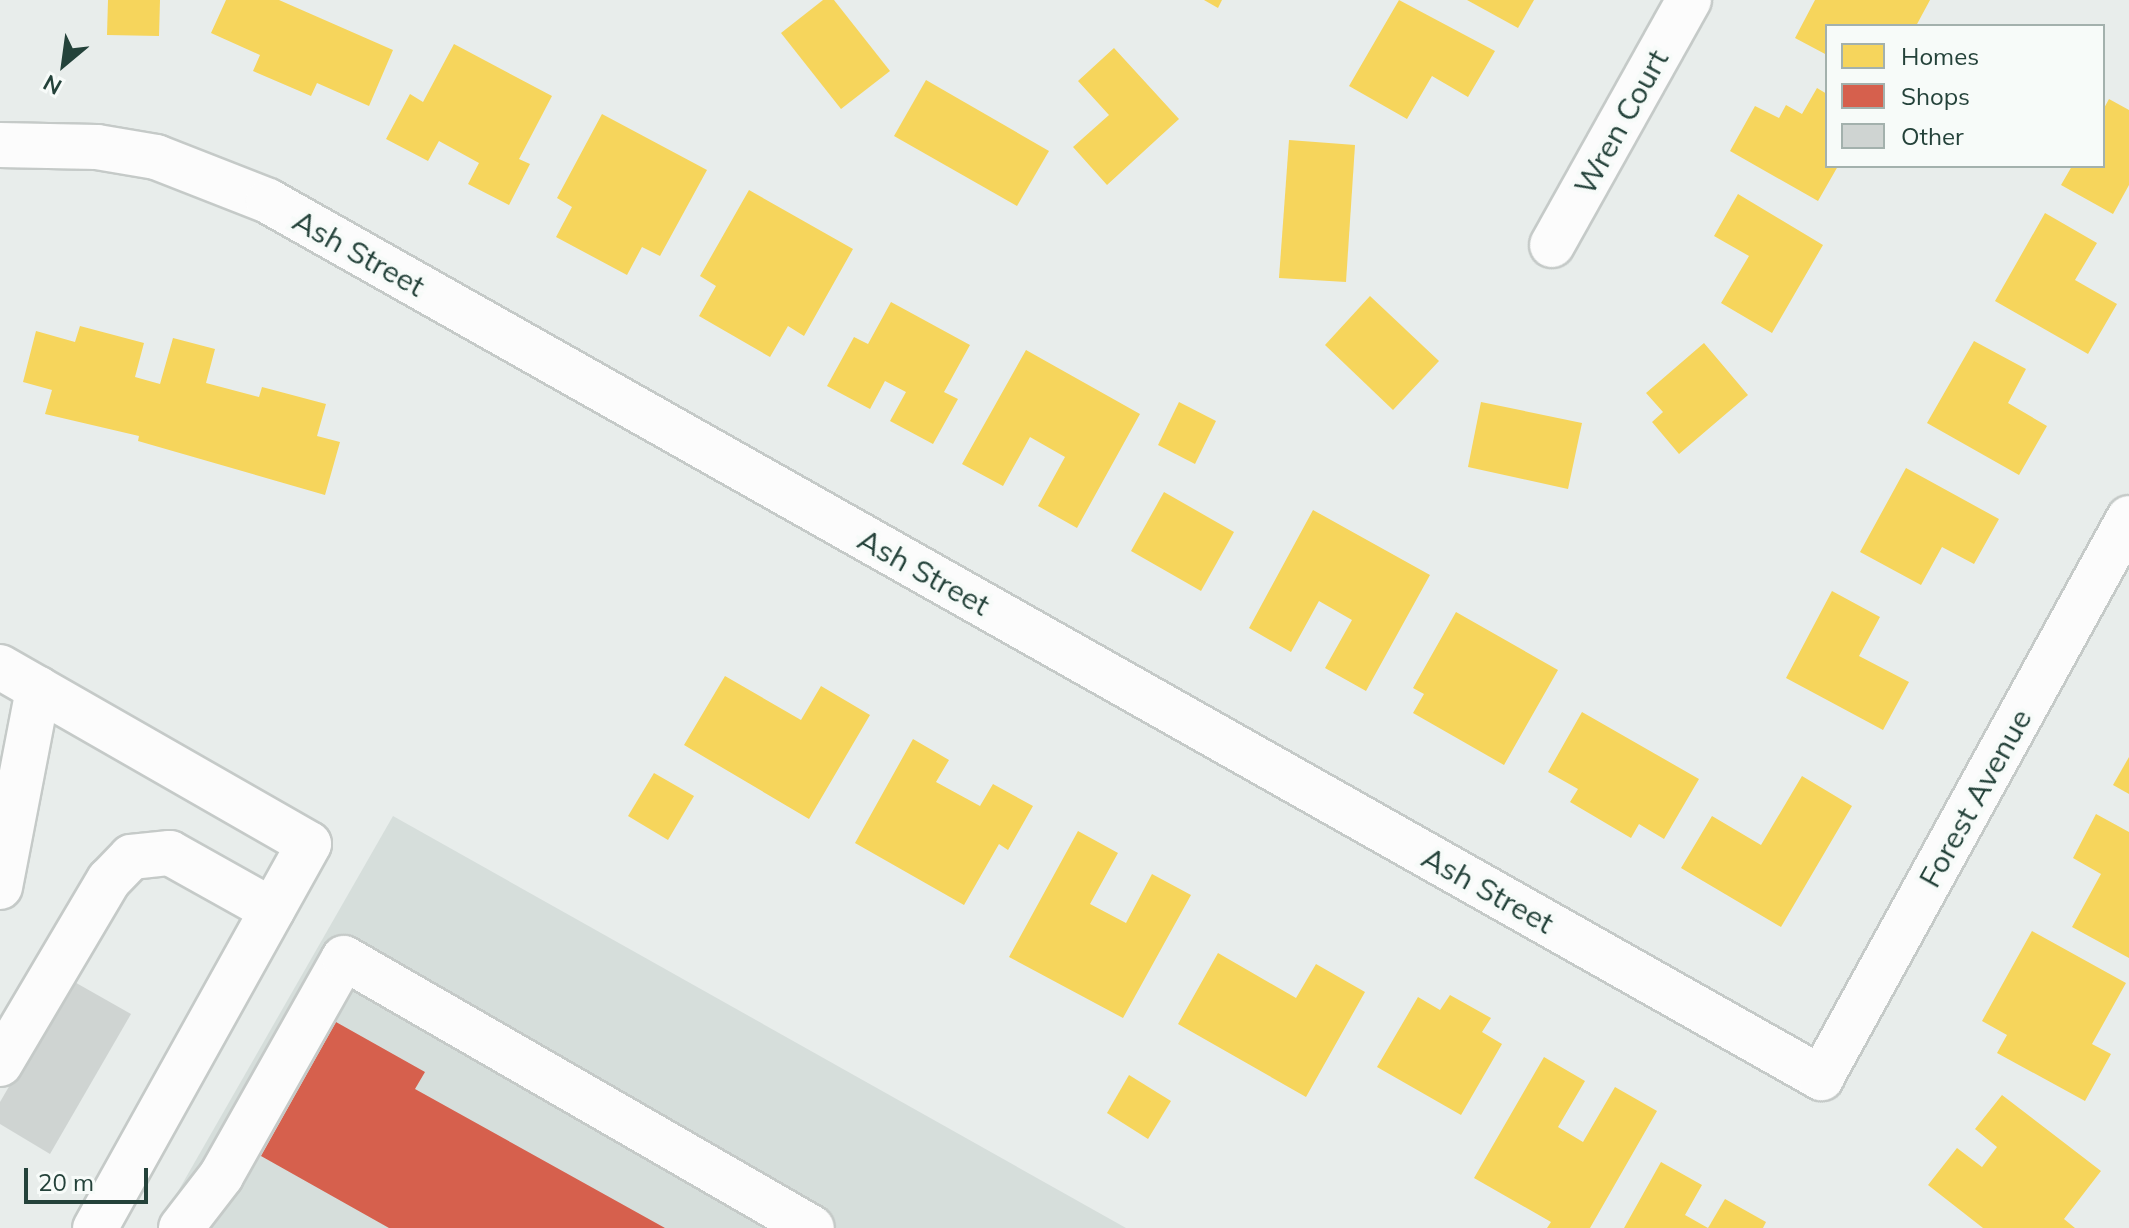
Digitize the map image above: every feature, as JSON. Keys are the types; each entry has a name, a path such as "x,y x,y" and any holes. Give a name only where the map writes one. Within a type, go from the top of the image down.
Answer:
{"street":[{"name":"Wren Court","path":"1552,245 1689,0"},
{"name":"Ash Street","path":"0,145 97,147 156,157 268,201 1821,1078"},
{"name":"Forest Avenue","path":"1821,1078 2129,518"},
{"path":"0,667 309,844 95,1228"},
{"path":"0,887 38,689"},
{"path":"0,1064 109,880 131,857 170,853 272,910"},
{"path":"181,1228 221,1176 344,958 812,1228"}],"shaded area":[{"path":"393,816 1126,1228 157,1228"}],"building: Homes":[{"path":"108,0 160,0 159,36 107,35"},
{"path":"226,0 279,0 393,50 369,106 317,83 311,96 253,71 260,55 211,33"},
{"path":"823,0 834,0 890,71 841,109 781,33"},
{"path":"1204,0 1222,0 1218,8"},
{"path":"1399,0 1495,51 1468,97 1432,76 1407,119 1349,86"},
{"path":"1467,0 1534,0 1518,28"},
{"path":"1815,0 1930,0 1917,24 1825,24 1825,54 1795,38"},
{"path":"454,44 552,96 519,159 530,164 509,205 468,184 479,163 439,141 428,161 386,139 410,94 423,102"},
{"path":"1114,48 1179,119 1107,185 1073,147 1109,115 1078,81"},
{"path":"926,80 1049,151 1017,206 894,136"},
{"path":"1817,88 1825,93 1825,168 1837,168 1818,201 1730,151 1755,106 1779,118 1786,105 1802,114"},
{"path":"2109,99 2129,110 2129,185 2113,214 2061,185 2071,168 2105,168 2105,106"},
{"path":"602,114 707,170 660,256 642,247 627,275 556,237 572,207 557,198"},
{"path":"1289,140 1355,145 1346,282 1279,278"},
{"path":"749,190 853,249 804,336 788,326 770,357 699,316 716,286 700,276"},
{"path":"1738,194 1823,245 1772,333 1721,303 1749,256 1714,236"},
{"path":"2045,213 2097,243 2075,280 2117,304 2088,354 1995,301"},
{"path":"1370,296 1439,361 1393,410 1325,345"},
{"path":"891,302 970,345 944,392 958,399 933,444 890,421 906,392 885,381 870,409 827,386 854,337 868,344"},
{"path":"80,326 144,343 135,377 160,384 173,338 215,349 206,383 259,397 262,387 326,404 317,436 340,442 325,495 138,441 139,436 45,414 52,390 23,382 36,331 75,342"},
{"path":"1974,341 2026,369 2008,403 2047,426 2019,475 1927,423"},
{"path":"1704,343 1748,395 1679,454 1652,422 1663,412 1646,393"},
{"path":"1026,350 1140,414 1077,528 1038,506 1065,457 1030,437 1003,486 962,464"},
{"path":"1179,402 1216,421 1195,464 1158,445"},
{"path":"1481,402 1582,423 1568,489 1468,467"},
{"path":"1906,468 1999,519 1974,564 1942,547 1921,585 1860,552"},
{"path":"1164,492 1234,532 1201,591 1131,551"},
{"path":"1313,510 1430,575 1366,691 1325,668 1352,620 1319,601 1291,652 1249,628"},
{"path":"1832,591 1880,617 1859,656 1909,682 1883,730 1786,678"},
{"path":"1456,612 1558,670 1504,765 1413,713 1424,694 1413,688"},
{"path":"725,676 801,720 821,686 870,715 809,819 684,745"},
{"path":"1582,712 1699,779 1664,839 1639,824 1631,838 1570,802 1578,789 1548,772"},
{"path":"913,739 949,760 936,782 980,806 993,784 1033,806 1008,850 999,844 964,905 855,843"},
{"path":"2129,757 2129,794 2113,785"},
{"path":"654,773 694,796 668,840 628,816"},
{"path":"1802,776 1852,806 1781,927 1681,868 1712,816 1761,845"},
{"path":"2096,814 2129,832 2129,958 2072,927 2101,874 2073,858"},
{"path":"1078,831 1118,853 1090,904 1126,923 1152,874 1191,895 1123,1018 1009,957"},
{"path":"2032,931 2126,983 2092,1044 2111,1054 2085,1101 1997,1053 2007,1035 1982,1021"},
{"path":"1218,953 1296,998 1316,964 1365,992 1306,1097 1178,1024"},
{"path":"1450,995 1491,1018 1482,1032 1502,1044 1461,1115 1377,1067 1418,997 1440,1010"},
{"path":"1544,1057 1585,1081 1558,1127 1583,1142 1615,1087 1657,1111 1590,1228 1547,1228 1551,1222 1474,1178"},
{"path":"1129,1075 1171,1101 1148,1139 1107,1113"},
{"path":"2002,1095 2101,1171 2064,1219 2075,1228 1983,1228 1928,1185 1957,1148 1982,1167 1997,1147 1975,1129"},
{"path":"1661,1162 1702,1185 1685,1215 1708,1228 1624,1228"},
{"path":"1725,1199 1766,1222 1763,1228 1708,1228"}],"building: Shops":[{"path":"336,1022 425,1072 415,1089 665,1228 389,1228 261,1156"}],"building: Other":[{"path":"71,980 131,1014 50,1154 0,1124 0,1102"}]}
